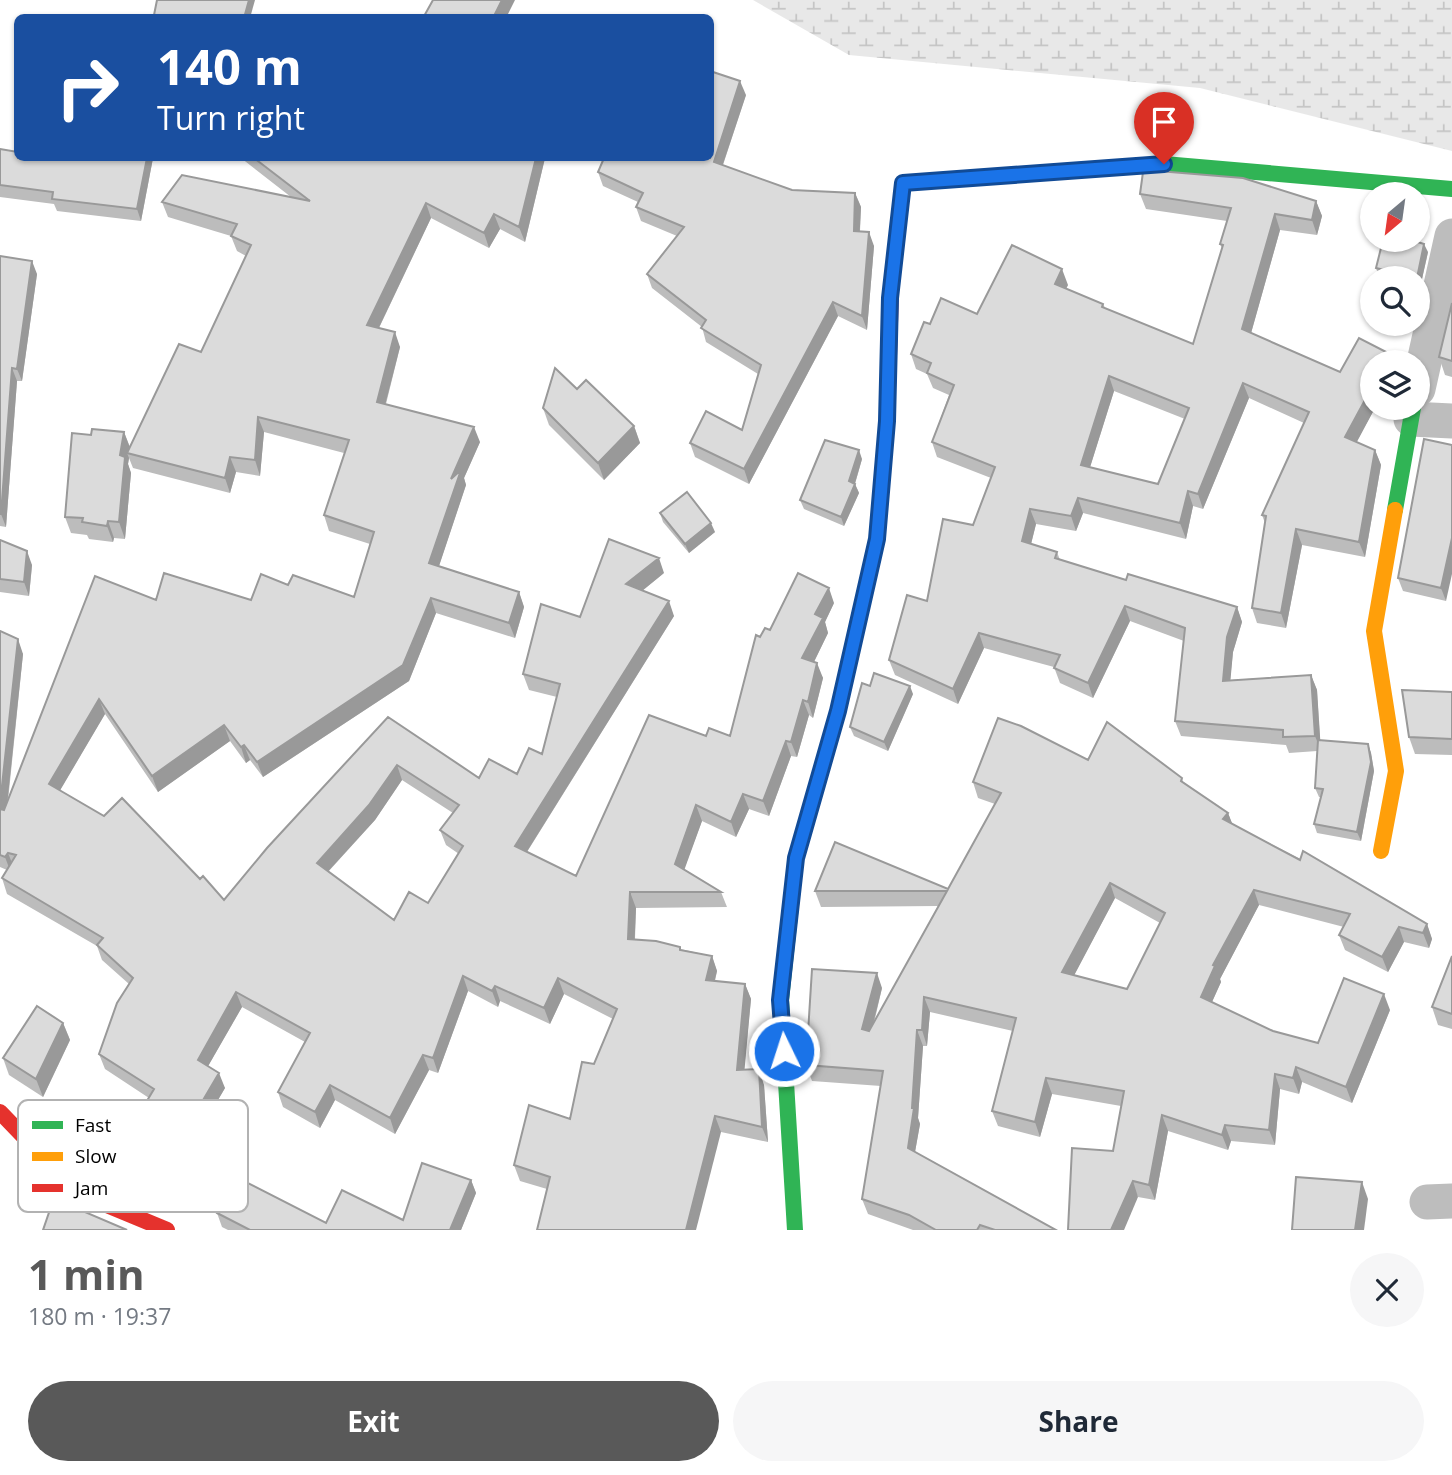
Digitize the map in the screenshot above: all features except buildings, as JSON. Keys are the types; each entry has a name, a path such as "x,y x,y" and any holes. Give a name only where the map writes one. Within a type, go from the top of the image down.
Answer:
{"street":[{"path":"796,1230 780,1000 796,858 838,711 877,539 887,421 890,298 903,183 1164,164 1452,189"},
{"path":"1426,350 1452,236"},
{"path":"1430,412 1452,421"},
{"path":"1381,850 1396,771 1374,631 1411,420"},
{"path":"0,1112 18,1131"},
{"path":"124,1212 167,1230"}],"green space":[{"path":"753,0 1452,0 1452,151 1200,88 849,55"}],"traffic: fast":[{"path":"891,291 903,183 1164,164 1452,189"},
{"path":"1395,510 1411,420"},
{"path":"795,1230 781,1000 796,858 838,711 857,626"}],"traffic: slow":[{"path":"1381,851 1396,771 1374,631 1395,510"}],"traffic: jam":[{"path":"857,626 877,539 887,420 891,291"},
{"path":"0,1112 18,1131"},
{"path":"124,1212 167,1230"}],"route":[{"path":"784,1051 780,1000 796,858 838,711 877,539 887,421 890,298 903,183 1164,164"}]}
